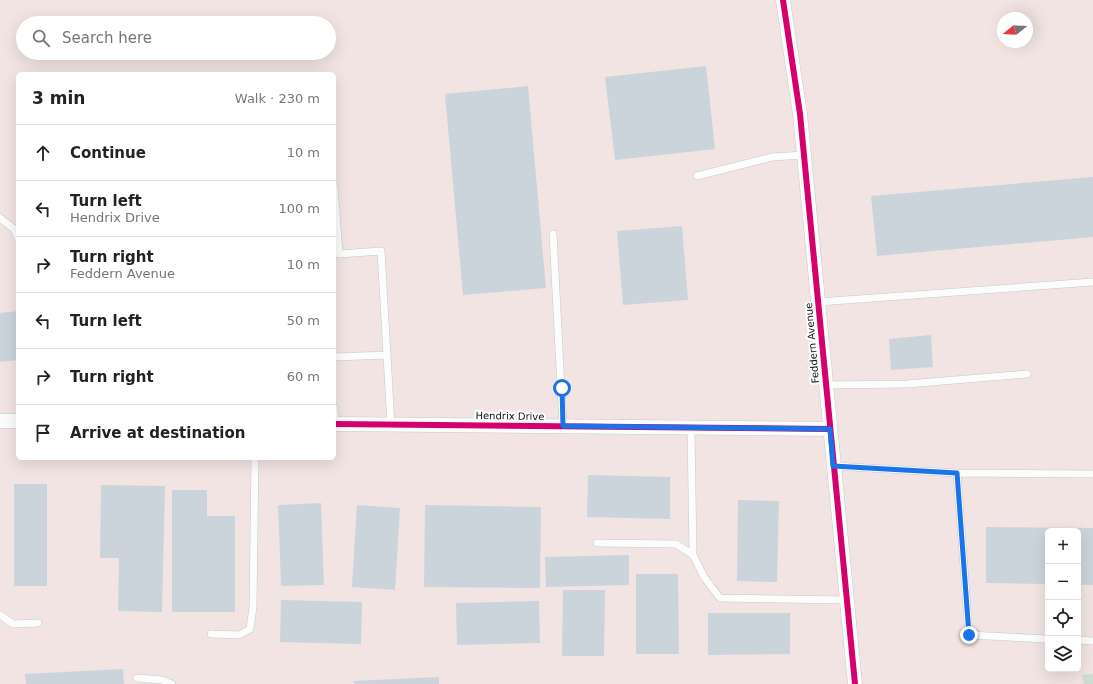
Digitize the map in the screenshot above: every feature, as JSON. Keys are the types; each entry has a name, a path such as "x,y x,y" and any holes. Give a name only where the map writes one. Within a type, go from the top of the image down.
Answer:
{"street":[{"name":"Feddern Avenue","path":"783,0 799,106 855,684"},
{"path":"0,421 16,421"},
{"name":"Hendrix Drive","path":"336,424 830,429"}],"lane":[{"path":"697,176 772,157 804,155"},
{"path":"0,218 14,229 16,234"},
{"path":"336,233 337,256 381,251 391,425"},
{"path":"553,234 563,426"},
{"path":"818,302 1093,282"},
{"path":"336,357 387,355"},
{"path":"826,385 907,384 1027,374"},
{"path":"691,428 693,556 704,577 720,598 847,600"},
{"path":"211,634 240,635 250,629 253,607 255,460"},
{"path":"833,466 957,473 1093,474"},
{"path":"957,473 969,635 1045,639"},
{"path":"597,543 676,544 693,556"},
{"path":"0,616 13,624 38,623"},
{"path":"1081,640 1093,641"},
{"path":"137,678 162,680 172,684"}],"shaded area":[{"path":"0,0 1093,0 1093,674 1082,675 1084,684 0,684"}],"green space":[{"path":"1093,674 1093,684 1084,684 1082,675"}],"building":[{"path":"706,66 715,149 615,160 605,77"},
{"path":"528,86 546,288 463,295 445,94"},
{"path":"1093,177 1093,237 877,256 871,196"},
{"path":"682,226 688,300 623,305 617,231"},
{"path":"16,311 16,360 0,362 0,313"},
{"path":"931,335 933,367 891,370 889,339"},
{"path":"588,475 670,477 670,519 587,517"},
{"path":"14,484 47,484 47,586 14,586"},
{"path":"101,485 165,486 162,612 118,611 119,558 100,558"},
{"path":"172,490 207,490 207,516 235,516 235,612 172,612"},
{"path":"738,500 779,501 777,582 737,581"},
{"path":"321,503 324,585 281,586 278,505"},
{"path":"357,505 400,508 395,590 352,587"},
{"path":"425,505 541,507 540,588 424,587"},
{"path":"986,527 1093,528 1093,585 1081,585 1081,528 1045,528 1045,584 986,583"},
{"path":"629,555 629,585 546,587 545,557"},
{"path":"636,574 678,574 679,654 636,654"},
{"path":"563,590 605,590 604,656 562,656"},
{"path":"281,600 362,602 361,644 280,642"},
{"path":"539,601 540,643 457,645 456,603"},
{"path":"708,613 790,613 790,654 708,655"},
{"path":"123,669 124,684 26,684 25,674"},
{"path":"439,677 439,684 354,684 354,681"}],"cycle path":[{"path":"783,0 800,114 855,684"},
{"path":"336,424 830,429"}],"route":[{"path":"562,388 563,426 830,429 833,466 957,473 969,635"}]}
